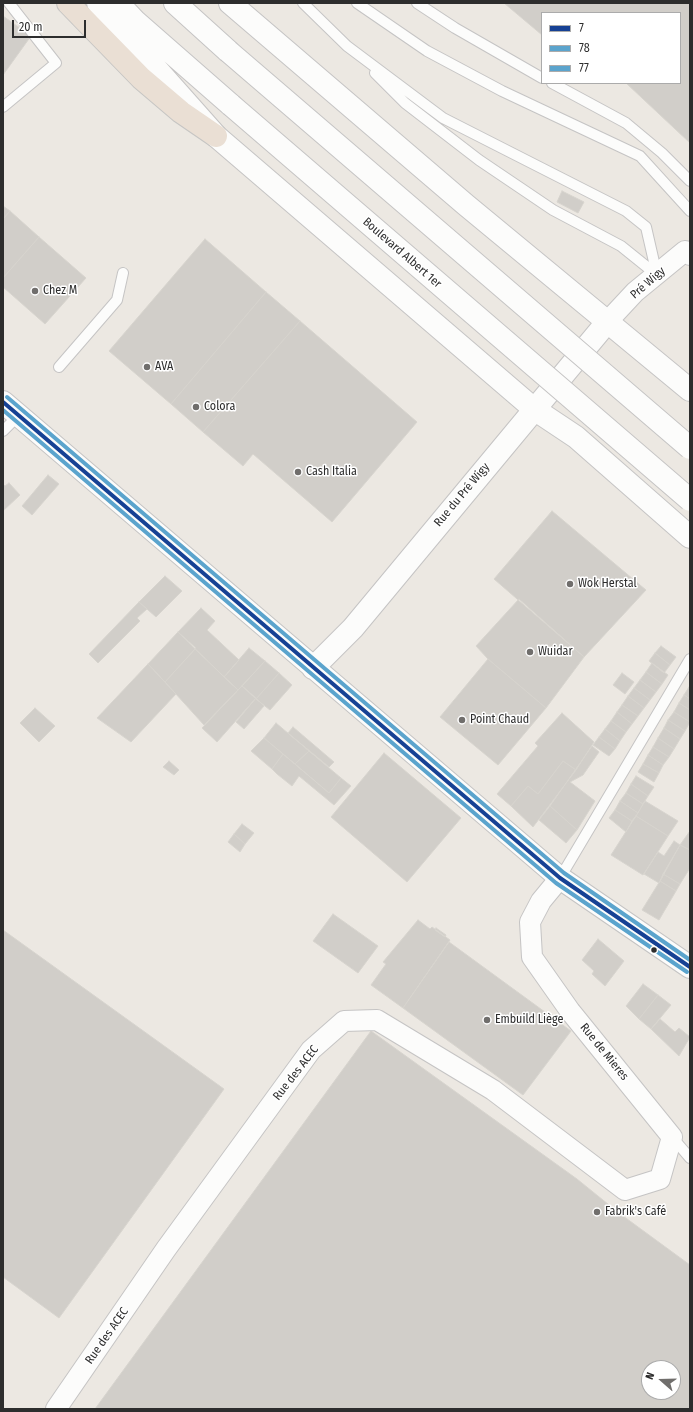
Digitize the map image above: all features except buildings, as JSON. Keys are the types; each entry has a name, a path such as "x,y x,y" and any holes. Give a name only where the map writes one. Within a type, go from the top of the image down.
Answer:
{"highway":[{"path":"68,3 141,78 180,112 216,136"}],"main road":[{"path":"98,3 216,136 534,409 576,437 690,537"},
{"name":"Boulevard Albert 1er","path":"118,3 163,47 690,500"},
{"path":"175,3 228,51 690,448"},
{"path":"230,3 466,205 690,390"},
{"name":"Rue du Pré Wigy","path":"313,668 357,622 608,321"},
{"path":"11,408 560,878 690,967"}],"street":[{"name":"Pré Wigy","path":"608,321 635,292 688,250"},
{"name":"Rue de Mieres","path":"560,878 541,901 530,922 532,957 570,1011 672,1137"},
{"name":"Rue des ACEC","path":"56,1409 166,1249 311,1050 344,1021 377,1020 493,1090 625,1190 660,1179 672,1137"}],"lane":[{"path":"3,107 56,63 9,3"},
{"path":"304,3 405,103 479,160 553,210 621,246 657,275"},
{"path":"357,3 440,58 502,91 640,156 690,211"},
{"path":"417,3 462,32 541,77"},
{"path":"348,46 443,118 626,211 646,228 657,275"},
{"path":"554,84 626,123 662,153 690,181"},
{"path":"60,367 117,300 122,273"},
{"path":"3,432 11,408"},
{"path":"560,878 690,659"},
{"name":"Rue de Mieres","path":"672,1137 690,1158"}],"transit line":[{"name":"77","path":"7,397 564,873 690,960"},
{"name":"7","path":"3,402 560,878 690,967"},
{"name":"78","path":"3,410 556,883 687,972"}],"place":[{"name":"Chez M","path":"35,291"},
{"name":"AVA","path":"147,367"},
{"name":"Colora","path":"196,407"},
{"name":"Cash Italia","path":"298,472"},
{"name":"Wok Herstal","path":"570,584"},
{"name":"Wuidar","path":"530,652"},
{"name":"Point Chaud","path":"462,720"},
{"name":"Embuild Liège","path":"487,1020"},
{"name":"Fabrik's Café","path":"597,1212"}]}
